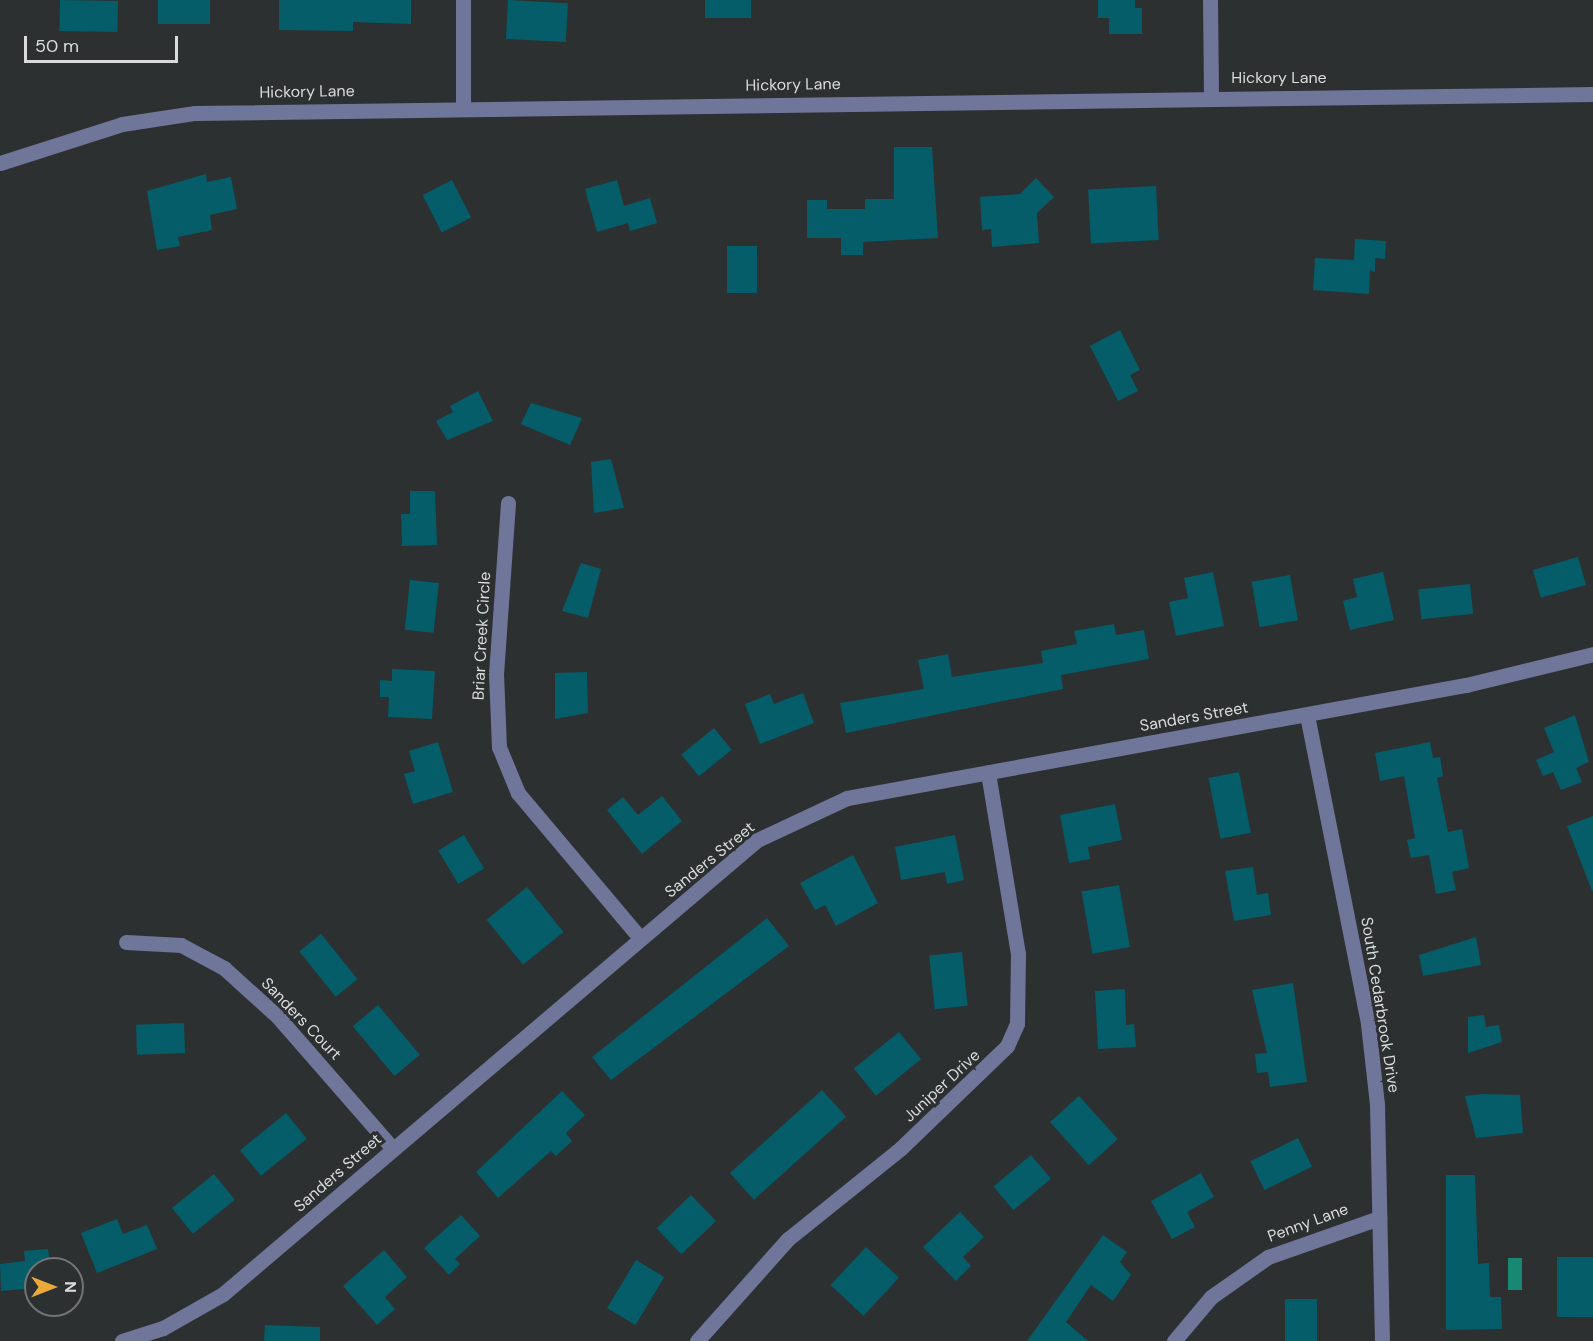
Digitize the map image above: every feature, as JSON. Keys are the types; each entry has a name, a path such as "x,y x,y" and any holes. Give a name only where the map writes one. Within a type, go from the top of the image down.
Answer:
{"street":[{"path":"463,0 463,106"},
{"path":"1210,0 1211,97"},
{"name":"Hickory Lane","path":"0,163 122,124 195,113 463,106 1593,94"},
{"name":"Briar Creek Circle","path":"508,503 496,673 499,747 518,794 640,938"},
{"name":"Sanders Street","path":"122,1341 165,1335 223,1294 757,840 847,798 1307,715 1593,654"},
{"name":"South Cedarbrook Drive","path":"1307,715 1368,1023 1379,1218 1382,1341"},
{"name":"Juniper Drive","path":"697,1341 788,1239 901,1148 1007,1046 1017,1024 1018,954 988,772"},
{"name":"Sanders Court","path":"126,942 181,945 224,968 278,1017 393,1149"},
{"name":"Penny Lane","path":"1174,1341 1211,1296 1268,1257 1379,1218"}],"shaded area":[{"path":"1508,1258 1522,1258 1522,1290 1508,1290"}],"building":[{"path":"60,0 118,1 117,32 59,31"},
{"path":"158,0 210,0 210,24 158,24"},
{"path":"279,0 411,0 411,24 353,22 353,31 279,30"},
{"path":"508,0 568,3 566,42 506,39"},
{"path":"705,0 751,0 751,18 705,18"},
{"path":"1098,0 1135,0 1135,8 1142,8 1142,34 1109,34 1109,18 1098,18"},
{"path":"894,147 932,147 938,238 863,242 863,255 841,255 841,238 807,238 807,200 827,200 827,209 865,209 865,199 894,199"},
{"path":"206,174 207,182 231,177 237,209 210,215 212,230 178,237 180,246 157,250 147,191"},
{"path":"1036,178 1054,197 1037,213 1039,243 992,247 991,229 982,230 980,197 1020,194"},
{"path":"452,180 471,217 442,232 423,195"},
{"path":"617,180 624,206 650,198 657,223 630,231 628,223 597,232 585,189"},
{"path":"1156,186 1159,240 1091,243 1088,190"},
{"path":"1355,239 1386,241 1385,259 1375,258 1375,272 1370,270 1369,294 1313,290 1315,258 1354,260"},
{"path":"727,246 757,246 757,293 727,293"},
{"path":"1120,330 1140,370 1130,375 1138,391 1118,401 1090,346"},
{"path":"478,391 493,421 447,440 436,421 453,412 450,406"},
{"path":"531,403 582,418 570,445 521,424"},
{"path":"611,459 624,508 594,513 591,462"},
{"path":"410,491 435,491 437,545 402,546 401,514 410,514"},
{"path":"1578,557 1586,585 1541,598 1533,570"},
{"path":"581,563 601,569 588,618 562,611"},
{"path":"1213,572 1224,626 1176,636 1169,602 1188,598 1184,578"},
{"path":"1383,572 1394,620 1350,630 1343,601 1357,597 1353,579"},
{"path":"1290,575 1298,620 1260,627 1252,582"},
{"path":"410,580 439,583 434,633 405,630"},
{"path":"1470,584 1473,614 1421,619 1418,589"},
{"path":"1114,624 1116,635 1144,630 1149,659 1061,675 1063,689 846,733 840,703 924,689 918,660 948,654 952,677 1043,663 1041,651 1077,644 1074,631"},
{"path":"392,669 435,671 432,719 388,717 389,697 380,697 380,680 392,681"},
{"path":"587,672 588,713 555,719 555,673"},
{"path":"803,693 814,723 760,744 745,704 770,694 774,704"},
{"path":"1575,715 1589,762 1576,768 1582,782 1561,790 1553,772 1543,776 1536,760 1554,752 1544,728"},
{"path":"714,728 732,750 699,776 681,754"},
{"path":"438,742 453,792 413,804 404,774 415,771 409,751"},
{"path":"1430,742 1433,758 1440,757 1443,776 1437,778 1448,832 1462,829 1469,868 1452,872 1456,890 1436,894 1429,855 1411,858 1407,840 1415,838 1404,776 1380,781 1375,753"},
{"path":"1239,772 1251,833 1220,839 1209,778"},
{"path":"662,796 682,821 642,854 607,810 623,797 638,815"},
{"path":"1115,804 1122,840 1088,847 1090,859 1069,863 1060,815"},
{"path":"1593,816 1593,891 1592,891 1567,826"},
{"path":"464,835 484,868 458,884 438,850"},
{"path":"955,835 964,880 947,884 945,872 901,880 895,847"},
{"path":"853,855 878,903 836,926 825,905 815,910 800,883"},
{"path":"1253,867 1257,895 1268,893 1271,915 1234,921 1225,871"},
{"path":"1119,885 1130,947 1093,954 1082,892"},
{"path":"527,887 564,932 523,965 487,920"},
{"path":"767,918 789,946 611,1080 592,1057"},
{"path":"321,934 358,979 336,997 299,952"},
{"path":"1476,937 1481,965 1423,976 1419,955"},
{"path":"962,952 968,1006 935,1009 929,955"},
{"path":"1293,983 1307,1082 1270,1087 1268,1072 1257,1073 1255,1054 1267,1053 1252,990"},
{"path":"1125,989 1126,1025 1134,1024 1136,1047 1098,1049 1095,991"},
{"path":"378,1005 420,1055 395,1076 353,1026"},
{"path":"1484,1015 1486,1027 1499,1025 1502,1042 1468,1053 1468,1017"},
{"path":"184,1023 185,1053 137,1055 136,1025"},
{"path":"899,1032 921,1059 876,1096 854,1069"},
{"path":"822,1090 846,1117 754,1200 730,1173"},
{"path":"562,1091 585,1115 566,1133 572,1141 556,1156 551,1151 498,1198 476,1172"},
{"path":"1520,1095 1523,1133 1476,1138 1465,1096"},
{"path":"1079,1096 1118,1139 1089,1165 1050,1122"},
{"path":"286,1113 307,1139 261,1176 240,1150"},
{"path":"1298,1138 1312,1167 1264,1190 1250,1161"},
{"path":"1031,1155 1051,1179 1013,1210 993,1186"},
{"path":"1201,1173 1214,1197 1187,1212 1195,1227 1172,1239 1151,1201"},
{"path":"214,1174 235,1200 193,1234 172,1208"},
{"path":"1446,1175 1475,1175 1478,1264 1489,1263 1490,1297 1501,1297 1502,1329 1446,1330"},
{"path":"691,1195 716,1221 681,1254 656,1228"},
{"path":"960,1212 984,1237 963,1257 971,1266 956,1281 923,1247"},
{"path":"461,1215 480,1236 455,1259 460,1264 449,1275 424,1248"},
{"path":"117,1219 123,1234 147,1225 157,1249 97,1273 81,1233"},
{"path":"1103,1235 1127,1252 1120,1262 1131,1275 1113,1301 1091,1285 1066,1322 1088,1341 1027,1341"},
{"path":"866,1247 899,1278 863,1316 831,1285"},
{"path":"48,1249 49,1257 25,1257 24,1251"},
{"path":"384,1250 407,1277 385,1297 395,1309 377,1325 343,1286"},
{"path":"1557,1257 1593,1257 1593,1317 1557,1317"},
{"path":"636,1260 664,1277 635,1325 607,1308"},
{"path":"24,1261 24,1289 1,1291 0,1264"},
{"path":"1285,1299 1317,1299 1317,1341 1285,1341"},
{"path":"265,1325 320,1327 320,1341 264,1341"}]}
